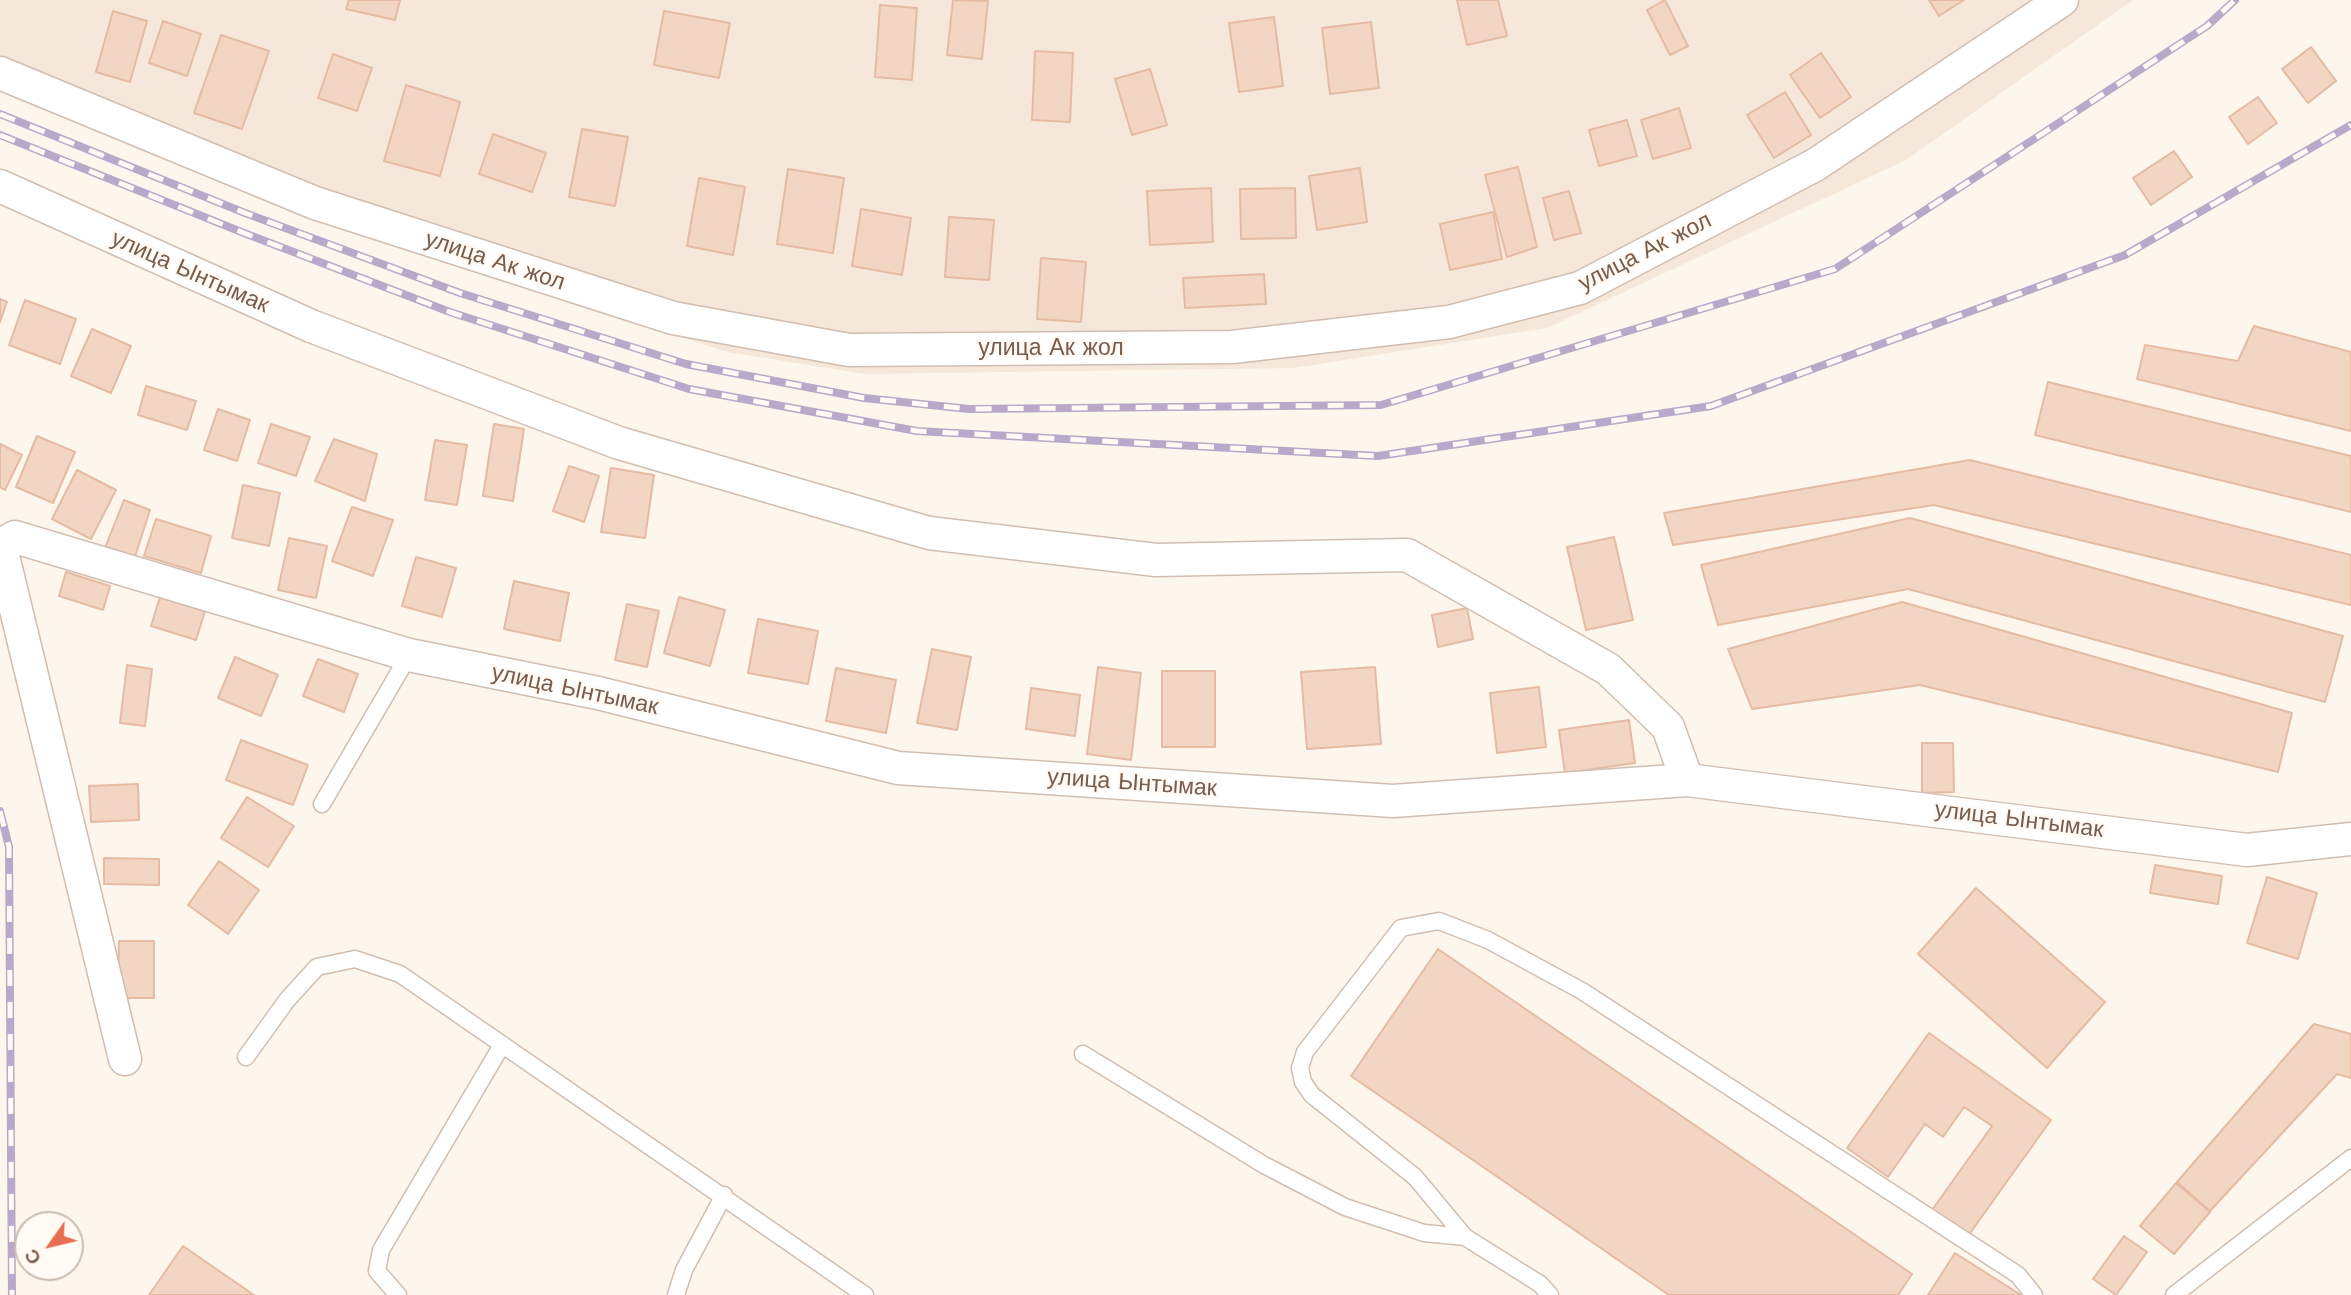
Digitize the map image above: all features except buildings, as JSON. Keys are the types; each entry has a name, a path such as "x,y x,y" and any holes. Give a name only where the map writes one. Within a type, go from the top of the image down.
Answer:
{"street":[{"name":"улица Ак жол","path":"0,73 315,203 673,318 849,350 1232,347 1449,322 1580,288 1815,165 2062,0"},
{"name":"улица Ынтымак","path":"0,186 311,326 619,443 929,533 1156,560 1407,555 1608,669 1668,727 1687,780"},
{"name":"улица Ынтымак","path":"125,1059 2,552 6,542 15,537 409,654 598,693 898,768 1393,800 1687,780 2247,850 2351,839"}],"lane":[{"path":"322,804 409,654"},
{"path":"1550,1295 1540,1284 1465,1237 1415,1177 1312,1095 1300,1068 1305,1052 1394,934 1417,923 1438,921 1488,940 1582,991 1743,1093 2018,1275 2034,1295"},
{"path":"246,1057 287,1000 317,967 355,960 400,974 724,1195 865,1295"},
{"path":"398,1295 377,1271 381,1250 502,1045"},
{"path":"1083,1054 1264,1165 1345,1207 1424,1233 1465,1237"},
{"path":"2174,1295 2351,1158"},
{"path":"676,1295 684,1270 724,1195"}],"shaded area":[{"path":"0,0 2133,0 1906,160 1547,328 1294,368 865,374 727,352 332,225 0,89"}],"railway":[{"path":"0,114 245,213 460,293 686,364 864,398 969,409 1381,405 1835,269 2207,26 2235,0"},
{"path":"0,135 450,312 689,389 917,431 1378,456 1711,406 2125,255 2351,125"},
{"path":"0,811 9,847 12,1295"}]}
